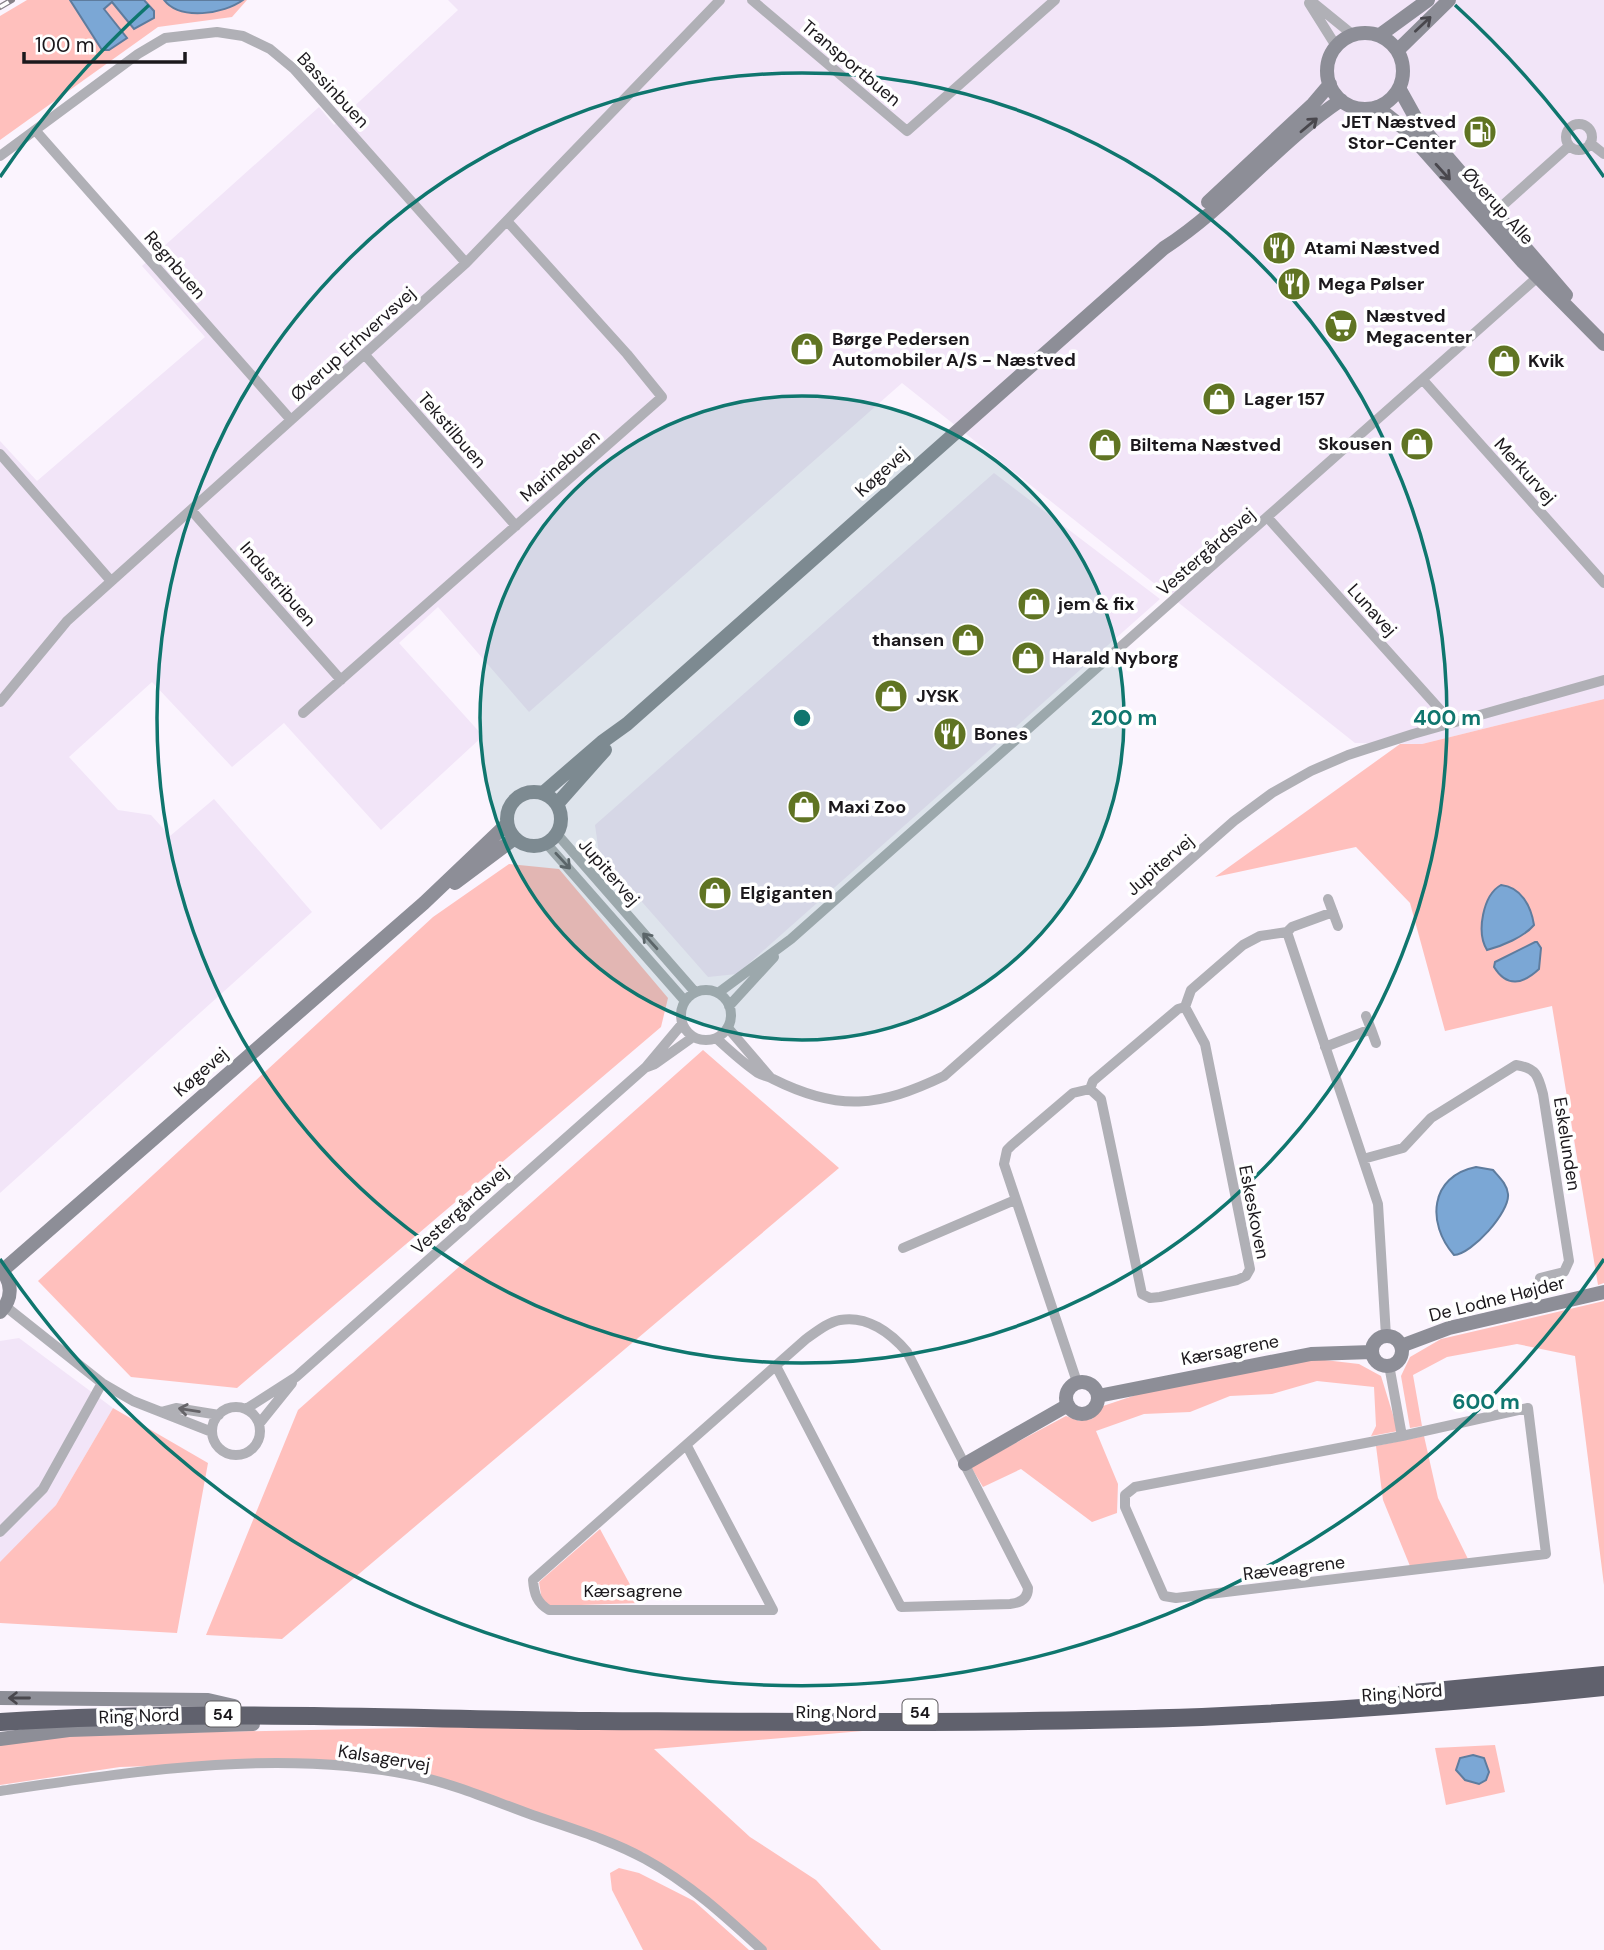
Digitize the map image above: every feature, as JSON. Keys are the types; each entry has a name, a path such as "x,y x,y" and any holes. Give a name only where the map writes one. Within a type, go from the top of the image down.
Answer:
{"highway":[{"name":"Ring Nord","path":"234,1706 695,1712 981,1711 1201,1706 1462,1689 1604,1675"},
{"name":"54","path":"446,1719 939,1721 1201,1717 1463,1702 1604,1687"},
{"name":"54","path":"0,1714 234,1706"},
{"name":"Ring Nord","path":"0,1722 233,1714 372,1715 446,1719"}],"street":[{"name":"Øverup Erhvervsvej","path":"0,702 67,621 466,263 720,0"},
{"name":"Transportbuen","path":"752,0 907,131 1055,0"},
{"path":"1308,0 1353,35"},
{"path":"1308,0 1336,46"},
{"path":"1380,36 1429,0"},
{"path":"1398,50 1450,0"},
{"name":"Bassinbuen","path":"0,156 138,54 165,38 217,32 243,36 270,49 295,69 466,263"},
{"path":"1367,33 1380,36 1398,50 1403,69 1399,88 1390,100 1377,107 1362,109 1341,100 1329,84 1327,68 1336,46 1353,35 1367,33"},
{"name":"Køgevej","path":"543,793 627,724 1164,248 1236,175 1313,104 1329,84"},
{"name":"Øverup Alle","path":"1399,88 1419,124 1491,216 1604,344"},
{"name":"Køgevej","path":"1164,248 1188,232 1341,100"},
{"name":"Øverup Alle","path":"1377,107 1406,130 1491,216"},
{"path":"1569,146 1567,131 1576,124 1588,128 1590,143"},
{"name":"Regnbuen","path":"35,130 291,420"},
{"path":"1569,146 1580,149 1590,143"},
{"path":"1590,143 1604,154"},
{"path":"1491,216 1569,146"},
{"name":"Marinebuen","path":"303,713 662,397 627,354 507,221"},
{"name":"Vestergårdsvej","path":"718,993 791,939 1542,274"},
{"name":"Tekstilbuen","path":"365,355 516,526"},
{"name":"Merkurvej","path":"1423,380 1604,583"},
{"path":"0,454 111,581"},
{"name":"Industribuen","path":"191,510 341,680"},
{"name":"Lunavej","path":"1268,517 1452,723"},
{"name":"Jupitervej","path":"716,1038 761,1075 789,1088 828,1100 857,1102 882,1099 917,1089 944,1076 1234,821 1272,793 1311,771 1348,755 1604,680"},
{"name":"Køgevej","path":"557,804 627,724"},
{"path":"527,792 543,793 557,804 561,816 551,839 533,846 515,838 507,824 509,808 513,801 527,792"},
{"name":"Køgevej","path":"1,1270 424,903 507,824"},
{"name":"Køgevej","path":"424,903 515,838"},
{"name":"Jupitervej","path":"551,839 695,992"},
{"name":"Jupitervej","path":"551,839 685,1001"},
{"path":"1328,899 1338,926"},
{"path":"1077,1382 1004,1164 1007,1150 1073,1093 1090,1089 1093,1081 1178,1009 1185,1007 1191,990 1243,945 1261,936 1287,932 1292,927 1333,912"},
{"path":"1287,932 1378,1204 1386,1336"},
{"name":"Vestergårdsvej","path":"729,1006 791,939"},
{"path":"711,990 718,993 729,1006 731,1013 727,1028 716,1038 708,1040 693,1037 682,1024 681,1012 685,1001 695,992 711,990"},
{"name":"Eskeskoven","path":"1090,1089 1102,1106 1142,1294 1150,1298 1160,1297 1246,1276 1250,1269 1249,1261 1205,1044 1185,1007"},
{"path":"1366,1016 1376,1043"},
{"name":"Vestergårdsvej","path":"246,1409 296,1377 646,1067 682,1024"},
{"name":"Jupitervej","path":"727,1028 770,1077"},
{"path":"1325,1047 1371,1029"},
{"name":"Vestergårdsvej","path":"646,1067 655,1064 693,1037"},
{"name":"Eskelunden","path":"1363,1159 1402,1148 1431,1118 1516,1065 1528,1067 1538,1076 1543,1094 1569,1261 1564,1272 1540,1278"},
{"path":"903,1248 1015,1200"},
{"path":"1,1270 10,1288 3,1309 102,1383 133,1401 212,1432"},
{"name":"De Lodne Højder","path":"1401,1346 1449,1328 1604,1292"},
{"name":"Kærsagrene","path":"687,1446 773,1611 549,1610 539,1604 533,1580 806,1339 841,1320 865,1322 880,1328 897,1340 907,1352 1028,1588 1028,1594 1017,1603 901,1607 776,1366"},
{"path":"1386,1336 1395,1339 1401,1346 1401,1356 1389,1365 1380,1364 1372,1352 1378,1339 1386,1336"},
{"name":"Kærsagrene","path":"1098,1396 1311,1354 1372,1352"},
{"path":"1389,1365 1402,1436"},
{"name":"Vestergårdsvej","path":"259,1424 296,1377"},
{"path":"1077,1382 1093,1386 1098,1396 1096,1405 1089,1412 1079,1413 1068,1405 1068,1389 1077,1382"},
{"path":"0,1532 43,1489 102,1383"},
{"path":"965,1464 1068,1405"},
{"path":"160,1412 176,1408 219,1415"},
{"path":"231,1408 246,1409 259,1424 260,1432 254,1447 240,1454 220,1449 212,1432 219,1415 231,1408"},
{"name":"Ræveagrene","path":"1528,1408 1546,1554 1176,1598 1164,1596 1125,1507 1125,1494 1135,1487 1402,1436 1528,1408"},
{"path":"0,1698 208,1700 234,1706"},
{"path":"0,1739 69,1730 446,1719"},
{"name":"Kalsagervej","path":"0,1791 124,1773 261,1764 337,1765 419,1777 598,1838 645,1859 693,1890 762,1950"}],"shaded area":[{"path":"27,0 70,0 104,8 112,2 154,11 144,0 164,0 168,5 234,6 247,0 232,17 158,27 0,140 0,16"},
{"path":"448,0 1604,0 1604,699 1422,744 1355,743 902,383 529,712 438,607 399,643 483,736 381,830 284,723 232,767 152,682 69,757 118,810 151,815 170,836 214,799 312,912 0,1193 0,441 37,481 205,337 142,266 319,107 334,125 458,10"},
{"path":"994,473 1160,599 737,974 708,977 599,853 595,825"},
{"path":"1604,699 1604,1283 1598,1285 1552,1006 1445,1031 1410,903 1356,847 1215,877 1400,744 1422,744"},
{"path":"509,864 559,869 668,998 661,1027 237,1388 131,1377 38,1281 433,917"},
{"path":"703,1050 839,1168 282,1639 206,1635 298,1410"},
{"path":"1604,1301 1604,1585 1575,1356 1517,1344 1447,1357 1413,1375 1422,1426 1410,1428 1401,1376 1410,1357 1441,1339"},
{"path":"19,1338 113,1408 56,1505 0,1564 0,1341"},
{"path":"1316,1359 1359,1364 1381,1376 1398,1431 1371,1436 1376,1426 1374,1387 1317,1381 1272,1394 1230,1396 1190,1412 1144,1414 1096,1431 1118,1484 1117,1513 1092,1522 1021,1469 983,1487 971,1467 1066,1416 1079,1421 1092,1419 1103,1406 1142,1393"},
{"path":"113,1408 208,1463 177,1633 0,1623 0,1562 56,1505"},
{"path":"1424,1436 1438,1498 1468,1559 1410,1566 1383,1500 1376,1446"},
{"path":"600,1529 640,1603 551,1606 542,1601 539,1582"},
{"path":"448,1727 874,1730 654,1749 750,1837 816,1880 881,1950 767,1950 644,1853 419,1771 336,1760 120,1767 0,1785 0,1745 73,1735"},
{"path":"1495,1745 1505,1792 1446,1805 1435,1748"},
{"path":"619,1868 639,1873 694,1901 749,1950 643,1950 612,1890 610,1873"}],"water":[{"path":"70,0 144,0 154,11 154,18 134,29 112,2 104,9 127,38 109,50 102,50"},
{"path":"164,0 243,0 214,12 191,13 171,7"},
{"path":"1501,885 1514,889 1524,899 1534,925 1512,940 1487,950 1482,934 1483,914 1490,897"},
{"path":"1535,942 1541,948 1539,969 1527,978 1515,982 1499,974 1494,967 1495,962"},
{"path":"1476,1167 1493,1170 1498,1175 1507,1190 1507,1202 1497,1221 1480,1240 1462,1253 1454,1255 1439,1229 1437,1202 1441,1190 1449,1180"},
{"path":"1473,1755 1484,1758 1489,1772 1486,1780 1479,1784 1465,1780 1456,1770 1460,1758"}],"railway":[{"path":"0,7 12,0"}],"place":[{"name":"JET Næstved Stor-Center","path":"1480,132"},
{"name":"Atami Næstved","path":"1279,248"},
{"name":"Mega Pølser","path":"1294,284"},
{"name":"Næstved Megacenter","path":"1341,326"},
{"name":"Børge Pedersen Automobiler A/S - Næstved","path":"807,349"},
{"name":"Kvik","path":"1504,361"},
{"name":"Lager 157","path":"1219,399"},
{"name":"Skousen","path":"1417,444"},
{"name":"Biltema Næstved","path":"1105,445"},
{"name":"jem & fix","path":"1034,604"},
{"name":"thansen","path":"968,640"},
{"name":"Harald Nyborg","path":"1028,658"},
{"name":"JYSK","path":"891,696"},
{"name":"Bones","path":"950,734"},
{"name":"Maxi Zoo","path":"804,807"},
{"name":"Elgiganten","path":"715,893"}]}
